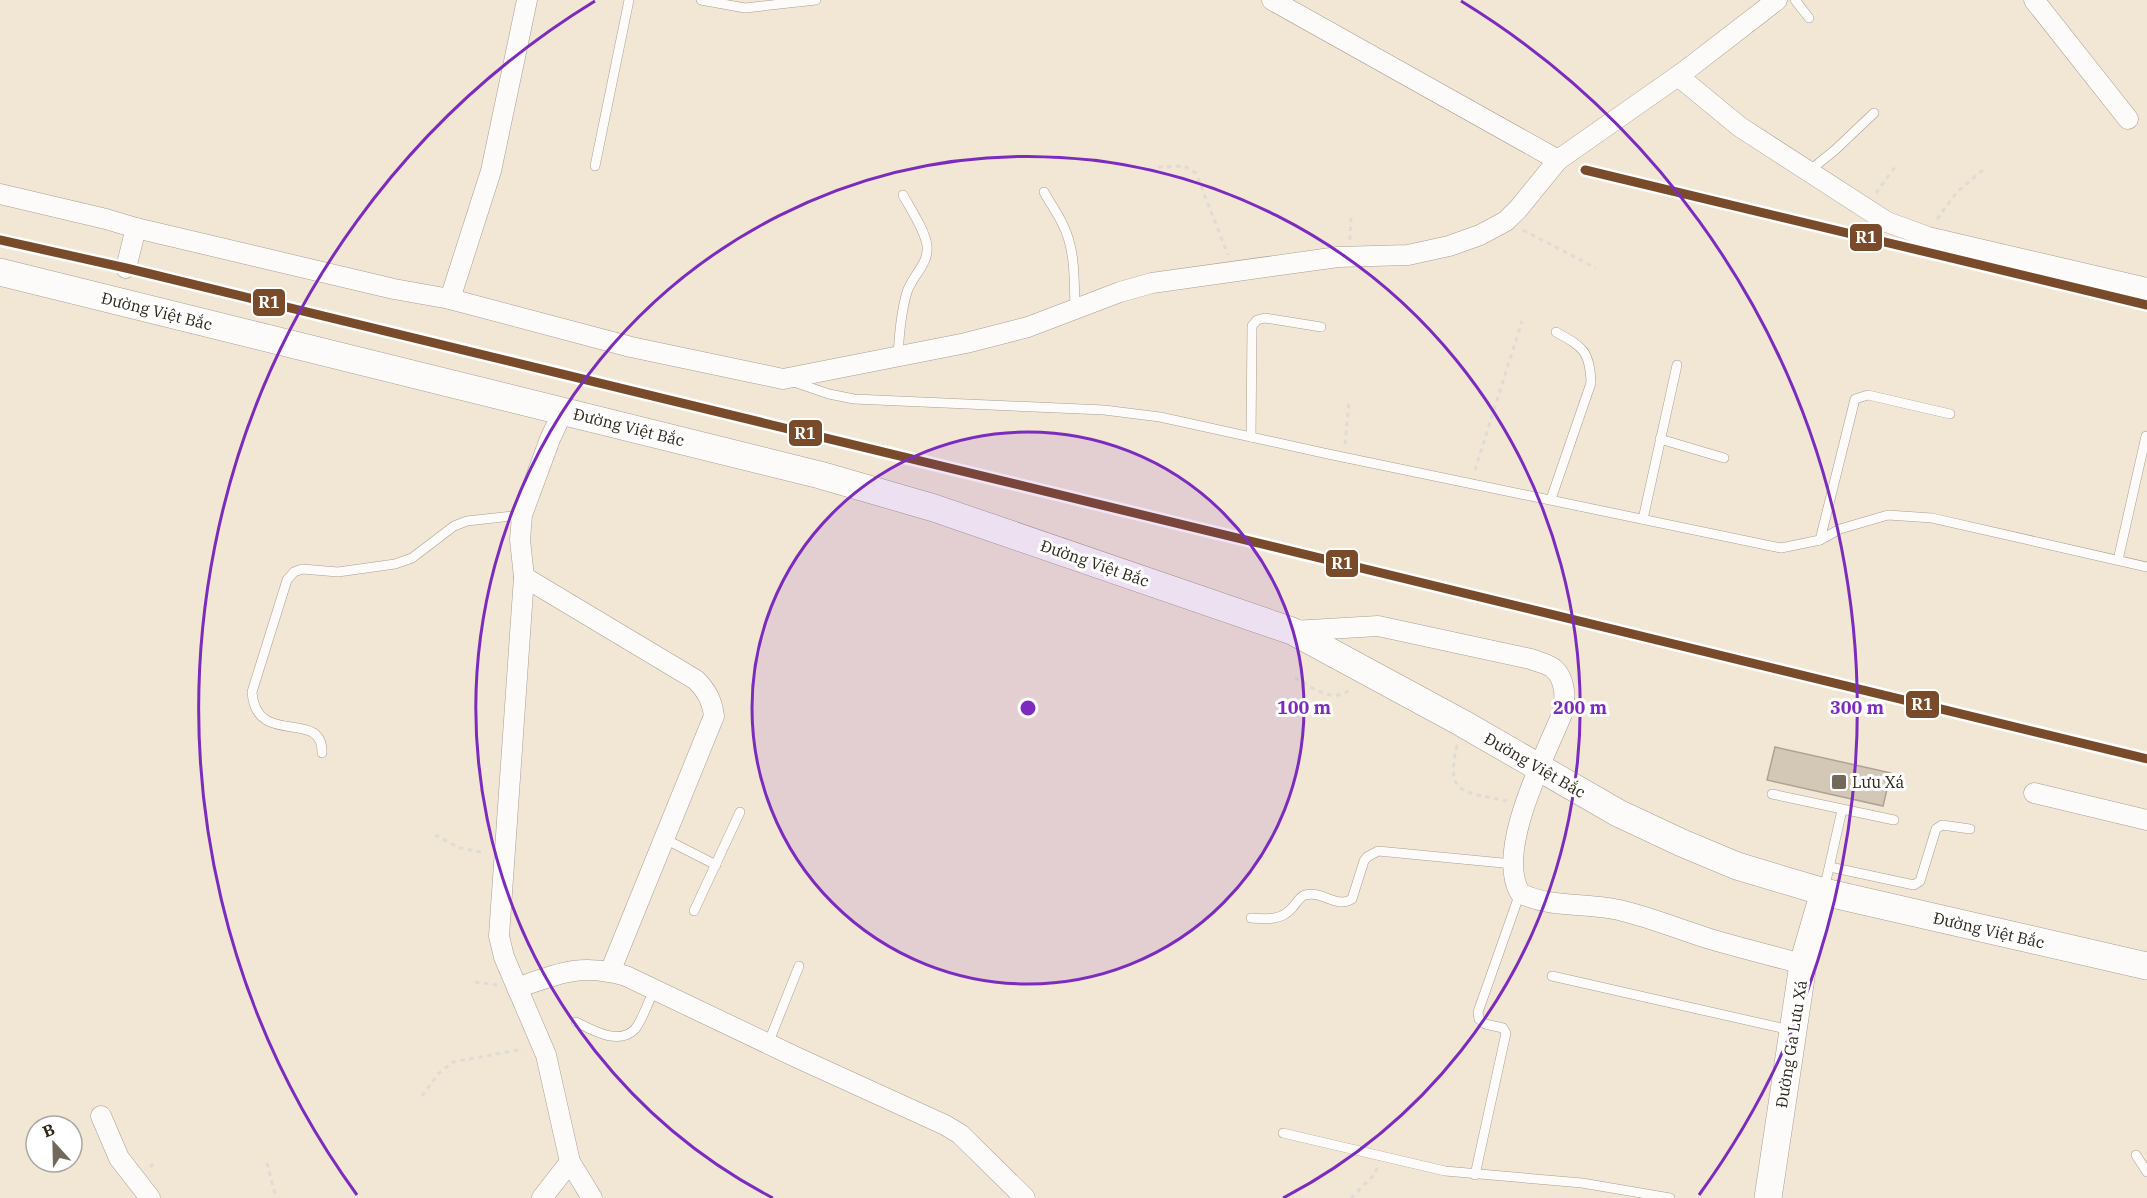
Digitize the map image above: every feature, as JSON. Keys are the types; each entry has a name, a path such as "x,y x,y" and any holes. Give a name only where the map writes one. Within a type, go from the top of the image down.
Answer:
{"main road":[{"name":"Đường Việt Bắc","path":"0,272 820,475 934,508 1292,631 1462,723 1618,813 1737,866 1827,880 2147,966"},
{"name":"Đường Ga Lưu Xá","path":"1768,1198 1803,964 1827,880"}],"street":[{"path":"450,299 491,171 527,0"},
{"path":"1272,0 1558,160"},
{"path":"2034,0 2128,120"},
{"path":"0,194 394,289 450,299 631,347 783,379 898,357 1028,327 1120,291 1152,283 1359,255 1408,255 1449,246 1480,235 1506,221 1520,208 1558,160 1678,76 1768,2"},
{"path":"1678,76 1740,127 1887,222 1928,237 2147,288"},
{"path":"126,268 136,228"},
{"path":"563,411 550,439 522,515 520,540 524,577 499,936 504,957 542,1045 552,1077 570,1162 592,1198"},
{"path":"524,577 696,680 705,689 712,702 714,716 610,972"},
{"path":"1292,631 1378,626 1531,659 1552,667 1560,676 1565,701 1562,714 1516,828 1513,877 1520,893 1530,898 1549,902 1623,911 1709,939 1803,964"},
{"path":"2034,794 2147,820"},
{"path":"517,988 565,971 587,969 626,976 945,1125 960,1134 1025,1198"},
{"path":"101,1116 119,1158 150,1198"},
{"path":"543,1198 570,1162"}],"lane":[{"path":"595,166 629,0"},
{"path":"701,0 745,8 816,0"},
{"path":"1795,0 1809,18"},
{"path":"1809,171 1874,113"},
{"path":"1044,192 1064,226 1068,239 1072,257 1075,310"},
{"path":"898,357 899,336 907,294 922,265 927,247 923,233 903,195"},
{"path":"1251,437 1252,326 1257,320 1265,318 1321,327"},
{"path":"1551,499 1591,383 1590,362 1584,351 1573,341 1556,332"},
{"path":"1643,519 1677,365"},
{"path":"783,379 829,394 854,399 1104,411 1160,417 1344,458 1780,548 1820,540 1840,530 1888,515 1932,518 2147,567"},
{"path":"1820,540 1855,399 1868,394 1950,414"},
{"path":"2118,560 2146,436"},
{"path":"1660,439 1724,458"},
{"path":"322,753 322,747 316,734 306,729 269,723 259,716 252,702 252,692 287,580 294,572 302,569 338,572 395,564 412,558 454,526 467,521 522,515"},
{"path":"1772,794 1894,820"},
{"path":"1842,810 1827,880 1914,885 1920,881 1936,829 1942,825 1970,829"},
{"path":"694,911 740,812"},
{"path":"664,838 716,864"},
{"path":"1251,918 1271,919 1281,916 1290,911 1299,899 1306,895 1314,895 1340,903 1347,902 1352,899 1364,861 1378,851 1513,864"},
{"path":"1475,1175 1506,1033 1503,1028 1479,1019 1478,1012 1520,893"},
{"path":"768,1044 799,966"},
{"path":"1552,976 1793,1030"},
{"path":"576,1022 602,1035 626,1035 635,1029 654,990"},
{"path":"1283,1133 1445,1171 1582,1183 1670,1198"},
{"path":"2136,1155 2147,1173"}],"path":[{"path":"1158,167 1184,166 1196,173 1234,272"},
{"path":"1864,209 1895,167"},
{"path":"1928,237 1938,217 1957,192 1983,170"},
{"path":"1506,221 1596,268"},
{"path":"1471,483 1521,321"},
{"path":"1344,458 1349,401"},
{"path":"1462,723 1452,767 1454,782 1462,791 1525,805"},
{"path":"435,835 460,848 479,853 505,854"},
{"path":"422,1096 438,1074 453,1062 542,1045"},
{"path":"1351,1198 1374,1175 1383,1157"},
{"path":"267,1163 276,1198"}],"building":[{"path":"1775,747 1891,773 1883,806 1767,780"}],"railway":[{"path":"1585,170 2147,305"}],"transit line":[{"name":"R1","path":"1585,170 2147,305"},
{"name":"R1","path":"0,240 126,268 2147,759"}],"place":[{"name":"Lưu Xá","path":"1839,782"}]}
